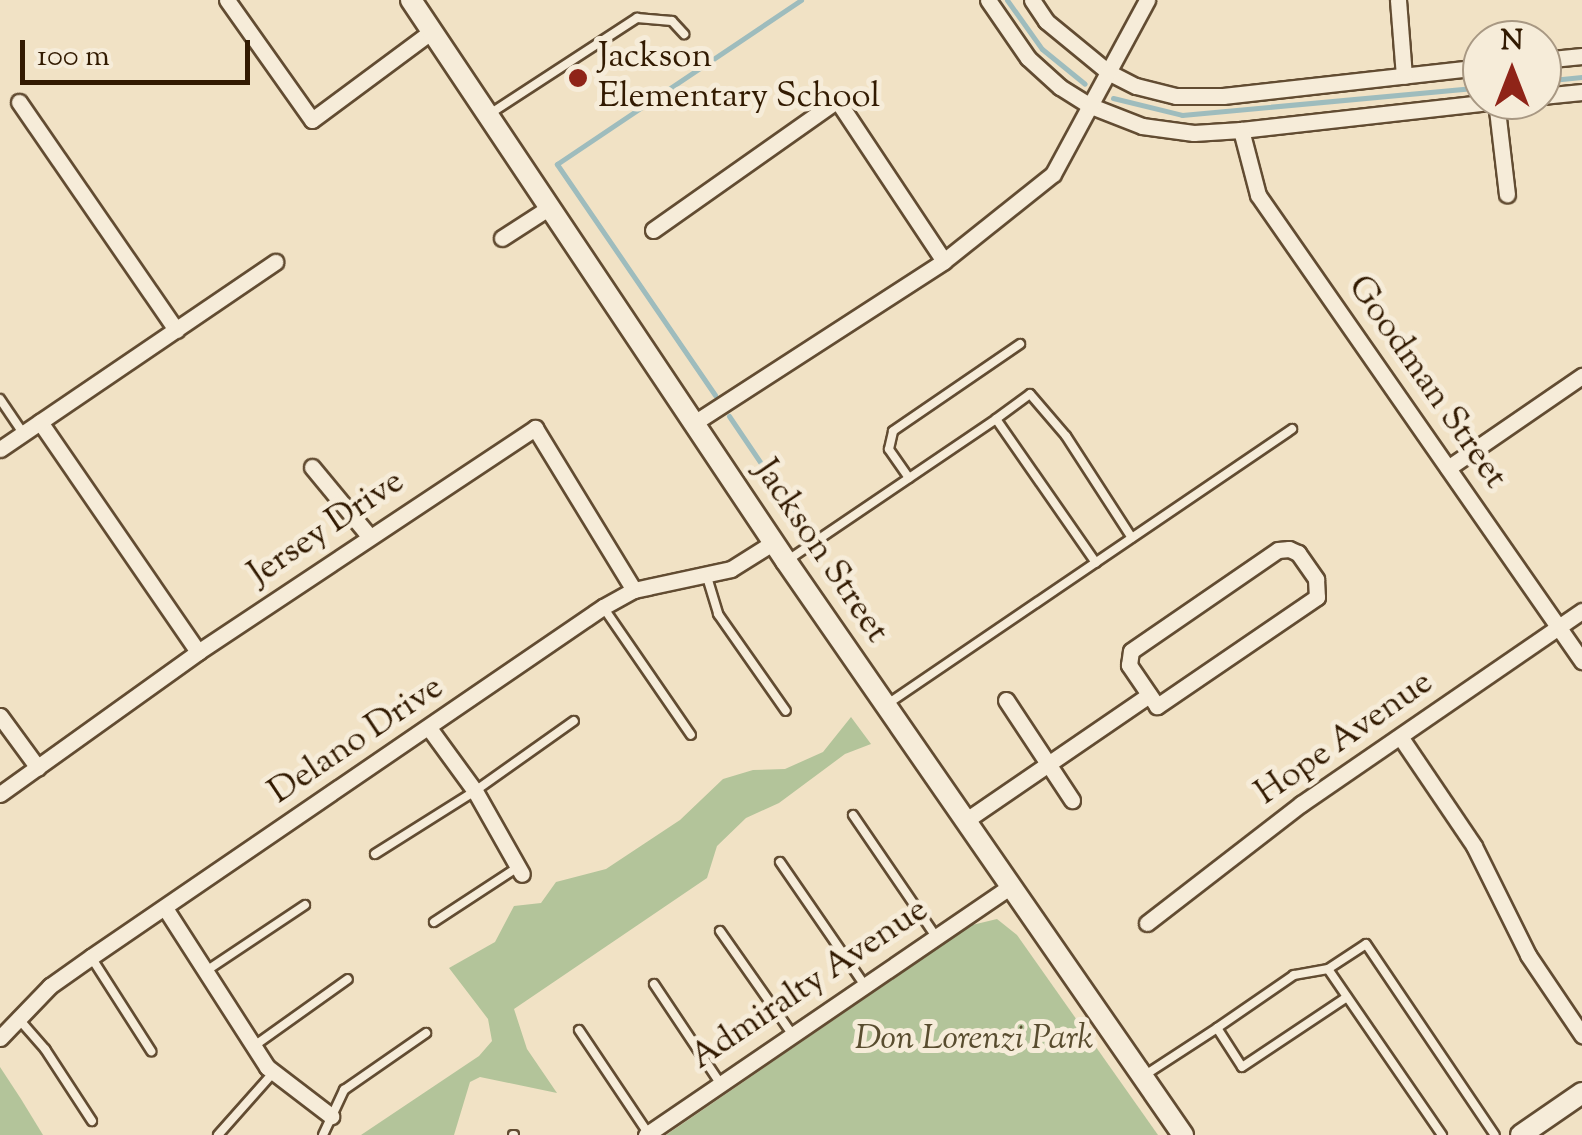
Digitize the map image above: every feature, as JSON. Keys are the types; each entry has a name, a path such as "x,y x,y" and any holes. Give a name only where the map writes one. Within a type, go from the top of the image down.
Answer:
{"main road":[{"name":"Jackson Street","path":"411,0 786,561 1182,1135"},
{"path":"1521,1135 1582,1093"}],"street":[{"path":"227,0 312,120 432,31"},
{"path":"988,0 1028,58 1060,87 1091,106 1142,126 1194,133 1241,130 1462,105"},
{"path":"1032,0 1046,21 1108,72 1136,86 1176,96 1223,96 1462,69"},
{"path":"694,423 944,261 1053,174 1147,0"},
{"path":"1398,0 1404,76"},
{"path":"653,230 838,100 944,261"},
{"path":"19,102 176,330"},
{"path":"1503,120 1507,194"},
{"name":"Goodman Street","path":"1241,130 1258,195 1582,661"},
{"path":"502,238 550,206"},
{"path":"0,448 275,262"},
{"path":"1448,468 1582,376"},
{"path":"40,422 198,652"},
{"name":"Jersey Drive","path":"0,794 198,652 535,428 634,590"},
{"path":"312,467 369,536"},
{"name":"Delano Drive","path":"0,1038 18,1017 91,957 604,607 634,590 731,569 774,542"},
{"path":"1278,550 1298,553 1316,579 1317,596 1157,706 1149,695 1129,665 1131,651 1278,550"},
{"name":"Hope Avenue","path":"1147,923 1301,804 1582,611"},
{"path":"965,821 1149,695"},
{"path":"1006,700 1072,800"},
{"path":"0,716 38,768"},
{"path":"430,728 476,791 518,869"},
{"path":"1401,738 1474,846 1528,955 1582,1035"},
{"name":"Admiralty Avenue","path":"647,1134 934,935 1010,887"},
{"path":"164,908 274,1072 331,1116"}],"lane":[{"path":"488,114 637,18 672,22 684,34"},
{"path":"909,478 889,449 892,431 1020,344"},
{"path":"786,561 1030,394 1066,436 1132,538"},
{"path":"0,399 23,433"},
{"path":"996,419 1096,562"},
{"path":"885,705 1292,429"},
{"path":"706,576 718,614 786,711"},
{"path":"604,607 691,736"},
{"path":"375,854 476,791 574,721"},
{"path":"853,815 934,935"},
{"path":"780,862 864,984"},
{"path":"434,922 518,869"},
{"path":"206,972 305,905"},
{"path":"720,931 793,1034"},
{"path":"1142,1077 1294,976 1328,969 1366,944 1496,1135"},
{"path":"91,957 151,1052"},
{"path":"1328,969 1442,1135"},
{"path":"254,1046 348,979"},
{"path":"654,984 720,1084"},
{"path":"1217,1028 1242,1067 1347,997"},
{"path":"18,1017 92,1121"},
{"path":"579,1030 647,1134"},
{"path":"323,1135 344,1090 426,1033"},
{"path":"218,1135 274,1072"}],"green space":[{"path":"851,717 871,744 845,754 779,803 746,818 717,846 707,878 514,1009 527,1049 557,1093 480,1077 470,1082 454,1135 361,1135 479,1056 492,1041 488,1019 449,968 495,942 514,906 541,903 556,882 606,869 680,820 723,779 753,770 785,769 823,752"},
{"name":"Don Lorenzi Park","path":"997,919 1017,935 1158,1135 666,1135 972,925"},
{"path":"0,1067 21,1099 43,1135 0,1135"}],"waterway":[{"path":"715,395 557,164 801,0"},
{"path":"1007,0 1042,49 1085,84"},
{"path":"1562,79 1582,77"},
{"path":"1113,98 1182,115 1462,89"},
{"path":"729,416 796,515"}],"place":[{"name":"Jackson Elementary School","path":"578,78"}]}
